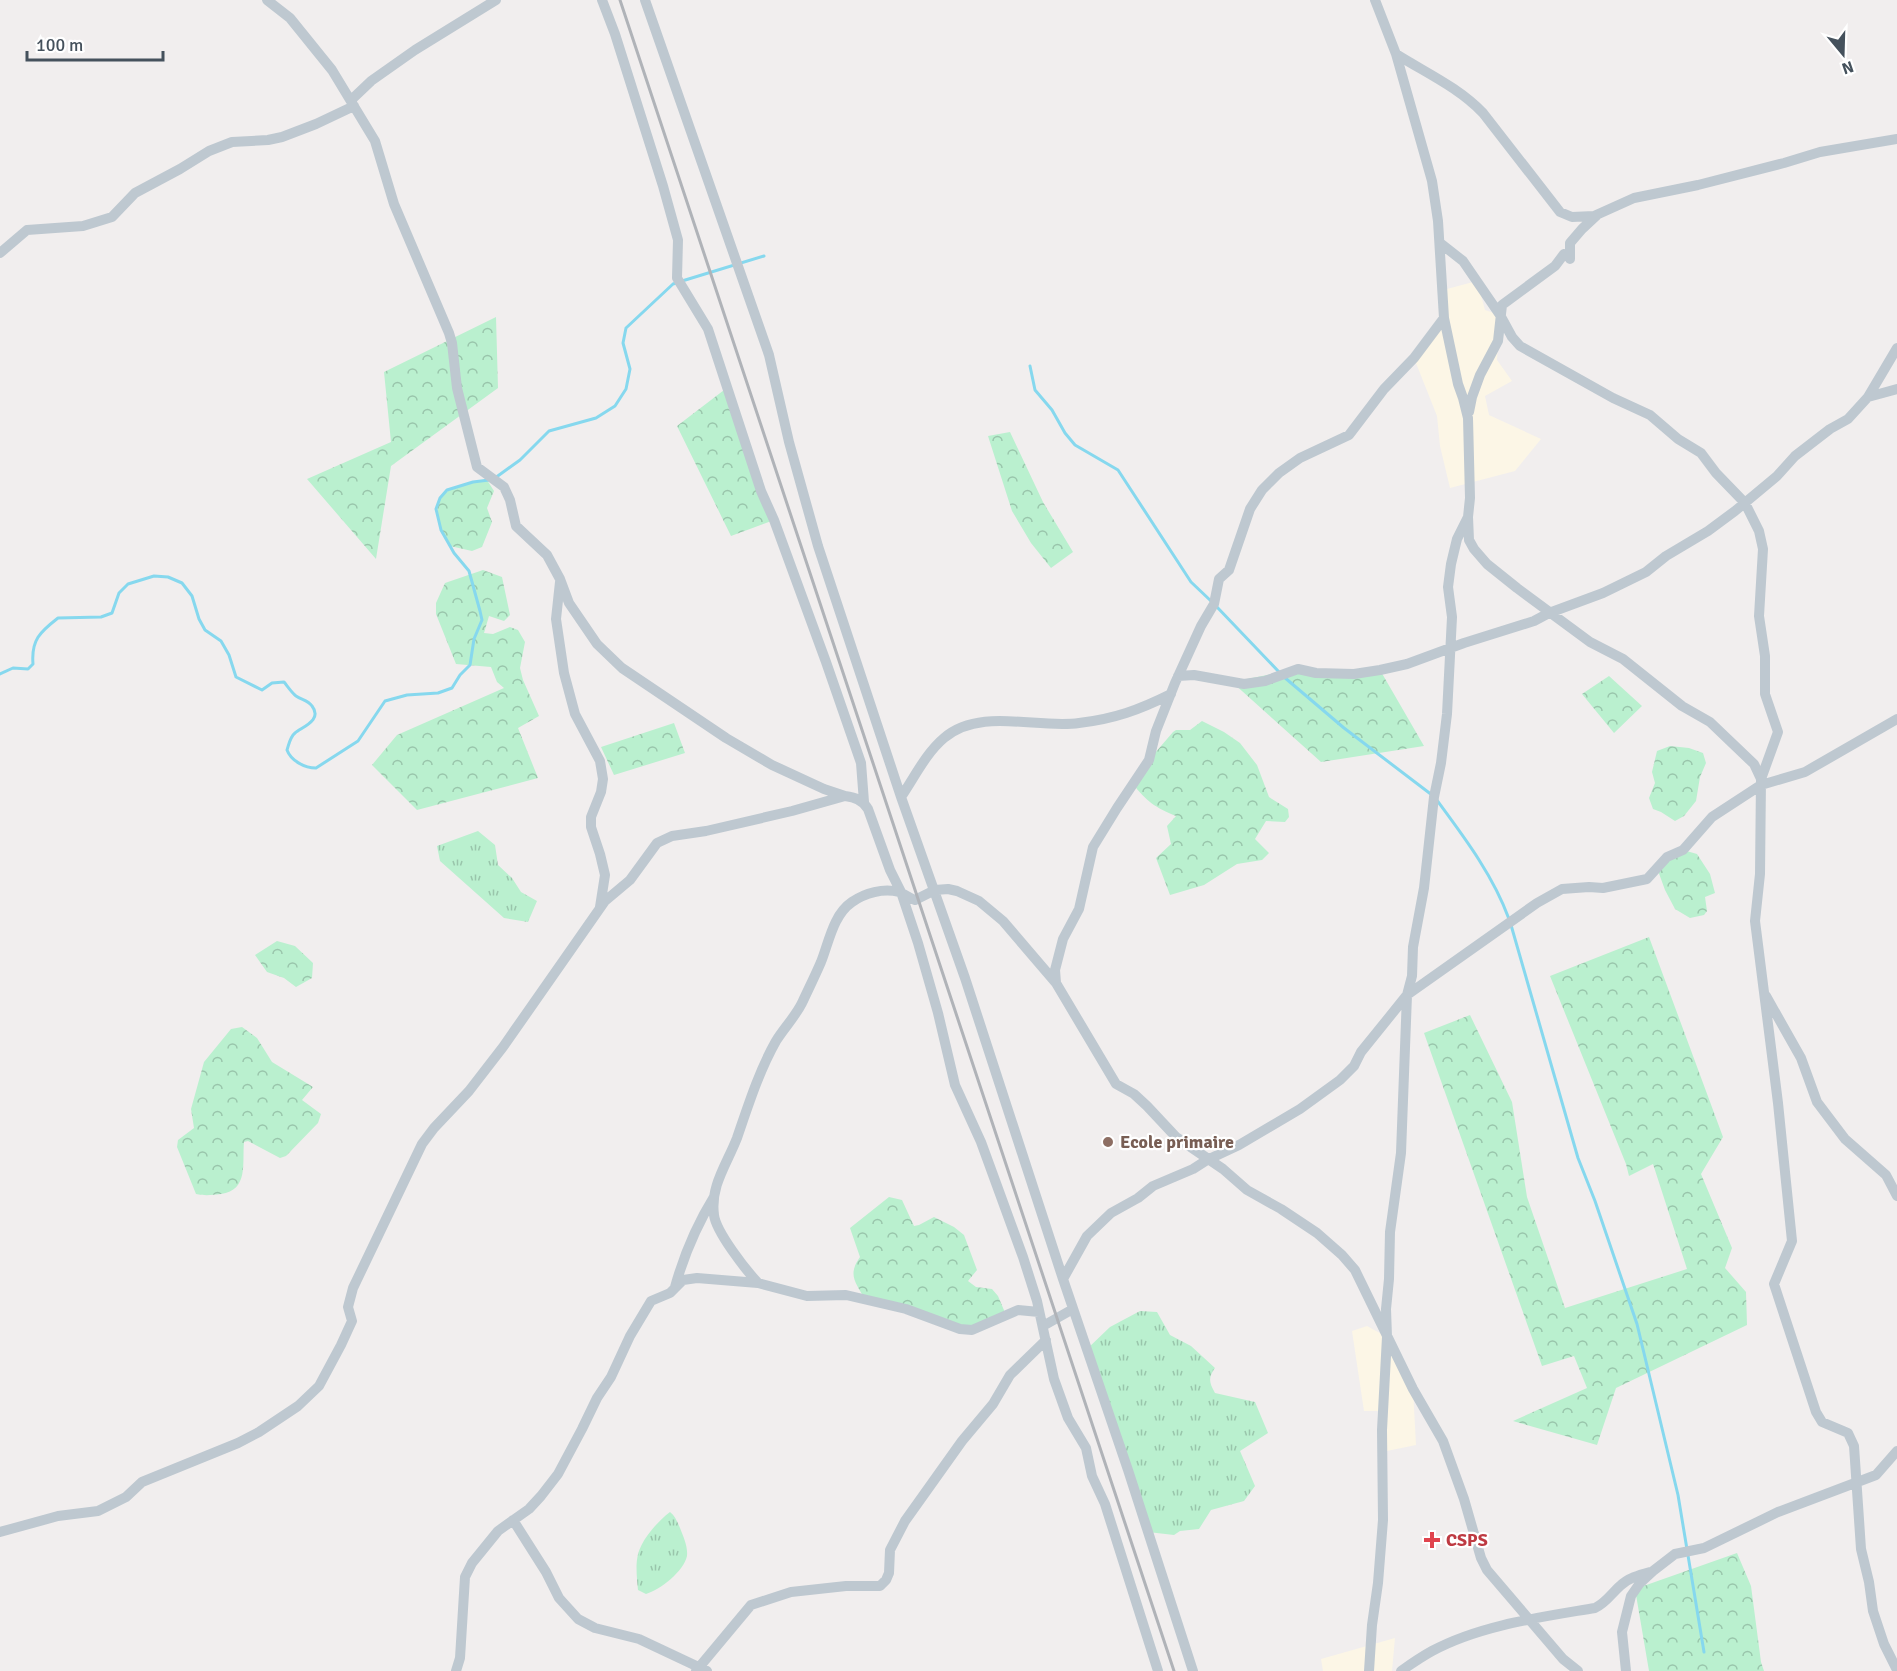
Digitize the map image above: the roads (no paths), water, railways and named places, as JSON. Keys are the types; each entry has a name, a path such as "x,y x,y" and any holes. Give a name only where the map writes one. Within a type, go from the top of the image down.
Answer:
{"street":[{"path":"267,0 290,18 332,70 379,150 394,204 449,333 457,388 477,467 504,487 510,500 516,526 547,555 560,579 569,603 597,644 622,668 726,738 772,765 824,789 852,796 864,802"},
{"path":"0,253 27,230 83,226 112,217 135,193 208,151 238,141 282,137 316,124 352,103 371,81 414,50 496,0"},
{"path":"602,0 631,84 678,240 677,278 708,329 761,491 774,520 861,763 864,802 918,943 956,1085 981,1142 1023,1257 1040,1312 1054,1379 1068,1418 1086,1448 1092,1476 1105,1504 1158,1671"},
{"path":"645,0 769,355 789,442 818,546 1132,1479 1193,1671"},
{"path":"1375,0 1396,54 1432,181 1440,243 1444,318 1468,418"},
{"path":"1396,54 1446,82 1470,99 1560,212 1575,217 1598,215"},
{"path":"1761,782 1754,764 1710,722 1682,706 1623,659 1590,642 1549,613 1502,576 1474,549 1469,540 1467,517 1470,498 1468,418 1472,397 1480,375 1498,341 1502,305 1567,256 1570,243 1598,215 1634,198 1682,189 1820,152 1897,139"},
{"path":"1440,243 1463,261 1520,346 1613,398 1650,415 1678,439 1701,453 1716,473 1745,503 1759,531 1763,549 1759,616 1765,656 1766,694 1778,732 1761,782 1760,874 1755,921 1778,1103 1792,1241 1774,1284 1816,1412 1822,1422 1848,1433 1854,1446 1861,1549 1873,1611 1884,1644 1897,1670"},
{"path":"1056,983 1055,970 1064,939 1079,909 1093,847 1149,760 1156,731 1170,694 1201,626 1214,604 1219,579 1229,570 1250,509 1262,490 1279,473 1300,458 1349,435 1384,389 1414,358 1444,318"},
{"path":"1178,676 1194,675 1244,684 1265,681 1298,669 1316,673 1354,674 1407,664 1451,647 1534,621 1603,593 1646,572 1666,556 1708,531 1777,476 1795,456 1830,429 1848,419 1868,397 1897,348"},
{"path":"1868,397 1897,389"},
{"path":"1369,1671 1383,1520 1382,1430 1387,1337 1386,1309 1390,1232 1401,1153 1407,995 1412,976 1413,947 1424,888 1434,797 1447,714 1452,617 1448,587 1457,539 1467,517"},
{"path":"560,579 556,620 564,673 575,714 600,761 603,779 602,792 591,818 591,827 605,875 600,907"},
{"path":"901,798 932,751 944,737 961,728 981,723 1012,720 1051,725 1078,723 1130,713 1170,694"},
{"path":"1063,1279 1088,1236 1111,1213 1154,1186 1193,1169 1264,1132 1340,1080 1354,1066 1361,1053 1407,995 1538,903 1562,889 1603,888 1647,879 1667,857 1683,850 1712,817 1761,782 1805,772 1897,719"},
{"path":"0,1532 58,1516 98,1511 126,1497 142,1482 238,1443 298,1406 319,1386 341,1345 352,1321 348,1307 357,1277 422,1144 503,1047 563,964 600,907 630,880 652,849 663,839 825,803 845,796"},
{"path":"674,1290 687,1248 699,1221 714,1197 725,1162 767,1061 776,1042 800,1006 836,921 850,903 866,895 886,890 900,892 915,900 935,890 957,891 979,902 1003,921 1056,983 1116,1084 1134,1094 1176,1137 1223,1169 1247,1190 1308,1227 1342,1255 1355,1270 1413,1389 1443,1441 1464,1499 1481,1558 1487,1570 1563,1659 1578,1671"},
{"path":"1764,992 1801,1058 1817,1102 1845,1139 1886,1175 1897,1196"},
{"path":"714,1197 716,1224 746,1270 758,1284"},
{"path":"456,1671 460,1658 465,1577 472,1563 498,1531 529,1509 541,1497 558,1474 597,1398 611,1377 630,1336 651,1301 674,1290 683,1280 688,1278 758,1284 807,1296 846,1295 906,1309 966,1330 972,1330 1018,1310 1040,1312"},
{"path":"1043,1326 1073,1309"},
{"path":"513,1520 546,1572 559,1598 578,1619 595,1628 639,1639 701,1670 751,1605 791,1592 846,1586 880,1586 889,1573 890,1550 905,1521 962,1441 993,1404 1010,1375 1046,1340"},
{"path":"1626,1671 1622,1632 1631,1596 1640,1583 1653,1571 1675,1554 1704,1548 1778,1512 1876,1475 1897,1450"},
{"path":"1401,1671 1433,1650 1479,1632 1529,1619 1595,1608 1602,1605 1621,1584 1653,1571"}],"waterway":[{"path":"682,281 764,256"},
{"path":"495,478 520,460 549,431 596,418 615,406 626,389 630,369 623,343 626,328 676,283"},
{"path":"1030,366 1035,390 1052,410 1065,433 1075,445 1118,470 1191,582 1211,601"},
{"path":"0,674 13,668 28,669 33,664 35,643 38,637 58,618 101,617 112,613 119,593 128,584 154,576 168,577 182,583 192,596 199,619 205,630 221,641 229,655 236,677 262,690 272,683 284,682 295,695 309,702 315,715 310,722 293,735 287,750 299,763 316,768 358,741 385,701 407,695 438,693 452,688 470,665 474,639 482,620 469,571 454,553 441,530 436,509 440,498 447,490 489,480"},
{"path":"1216,606 1280,673"},
{"path":"1284,677 1344,728 1432,795"},
{"path":"1436,799 1486,872 1509,919"},
{"path":"1511,925 1578,1158 1637,1324 1678,1495 1704,1652"}],"railway":[{"path":"620,0 1174,1671"}],"place":[{"name":"Ecole primaire","path":"1108,1142"},
{"name":"CSPS","path":"1432,1540"}]}
